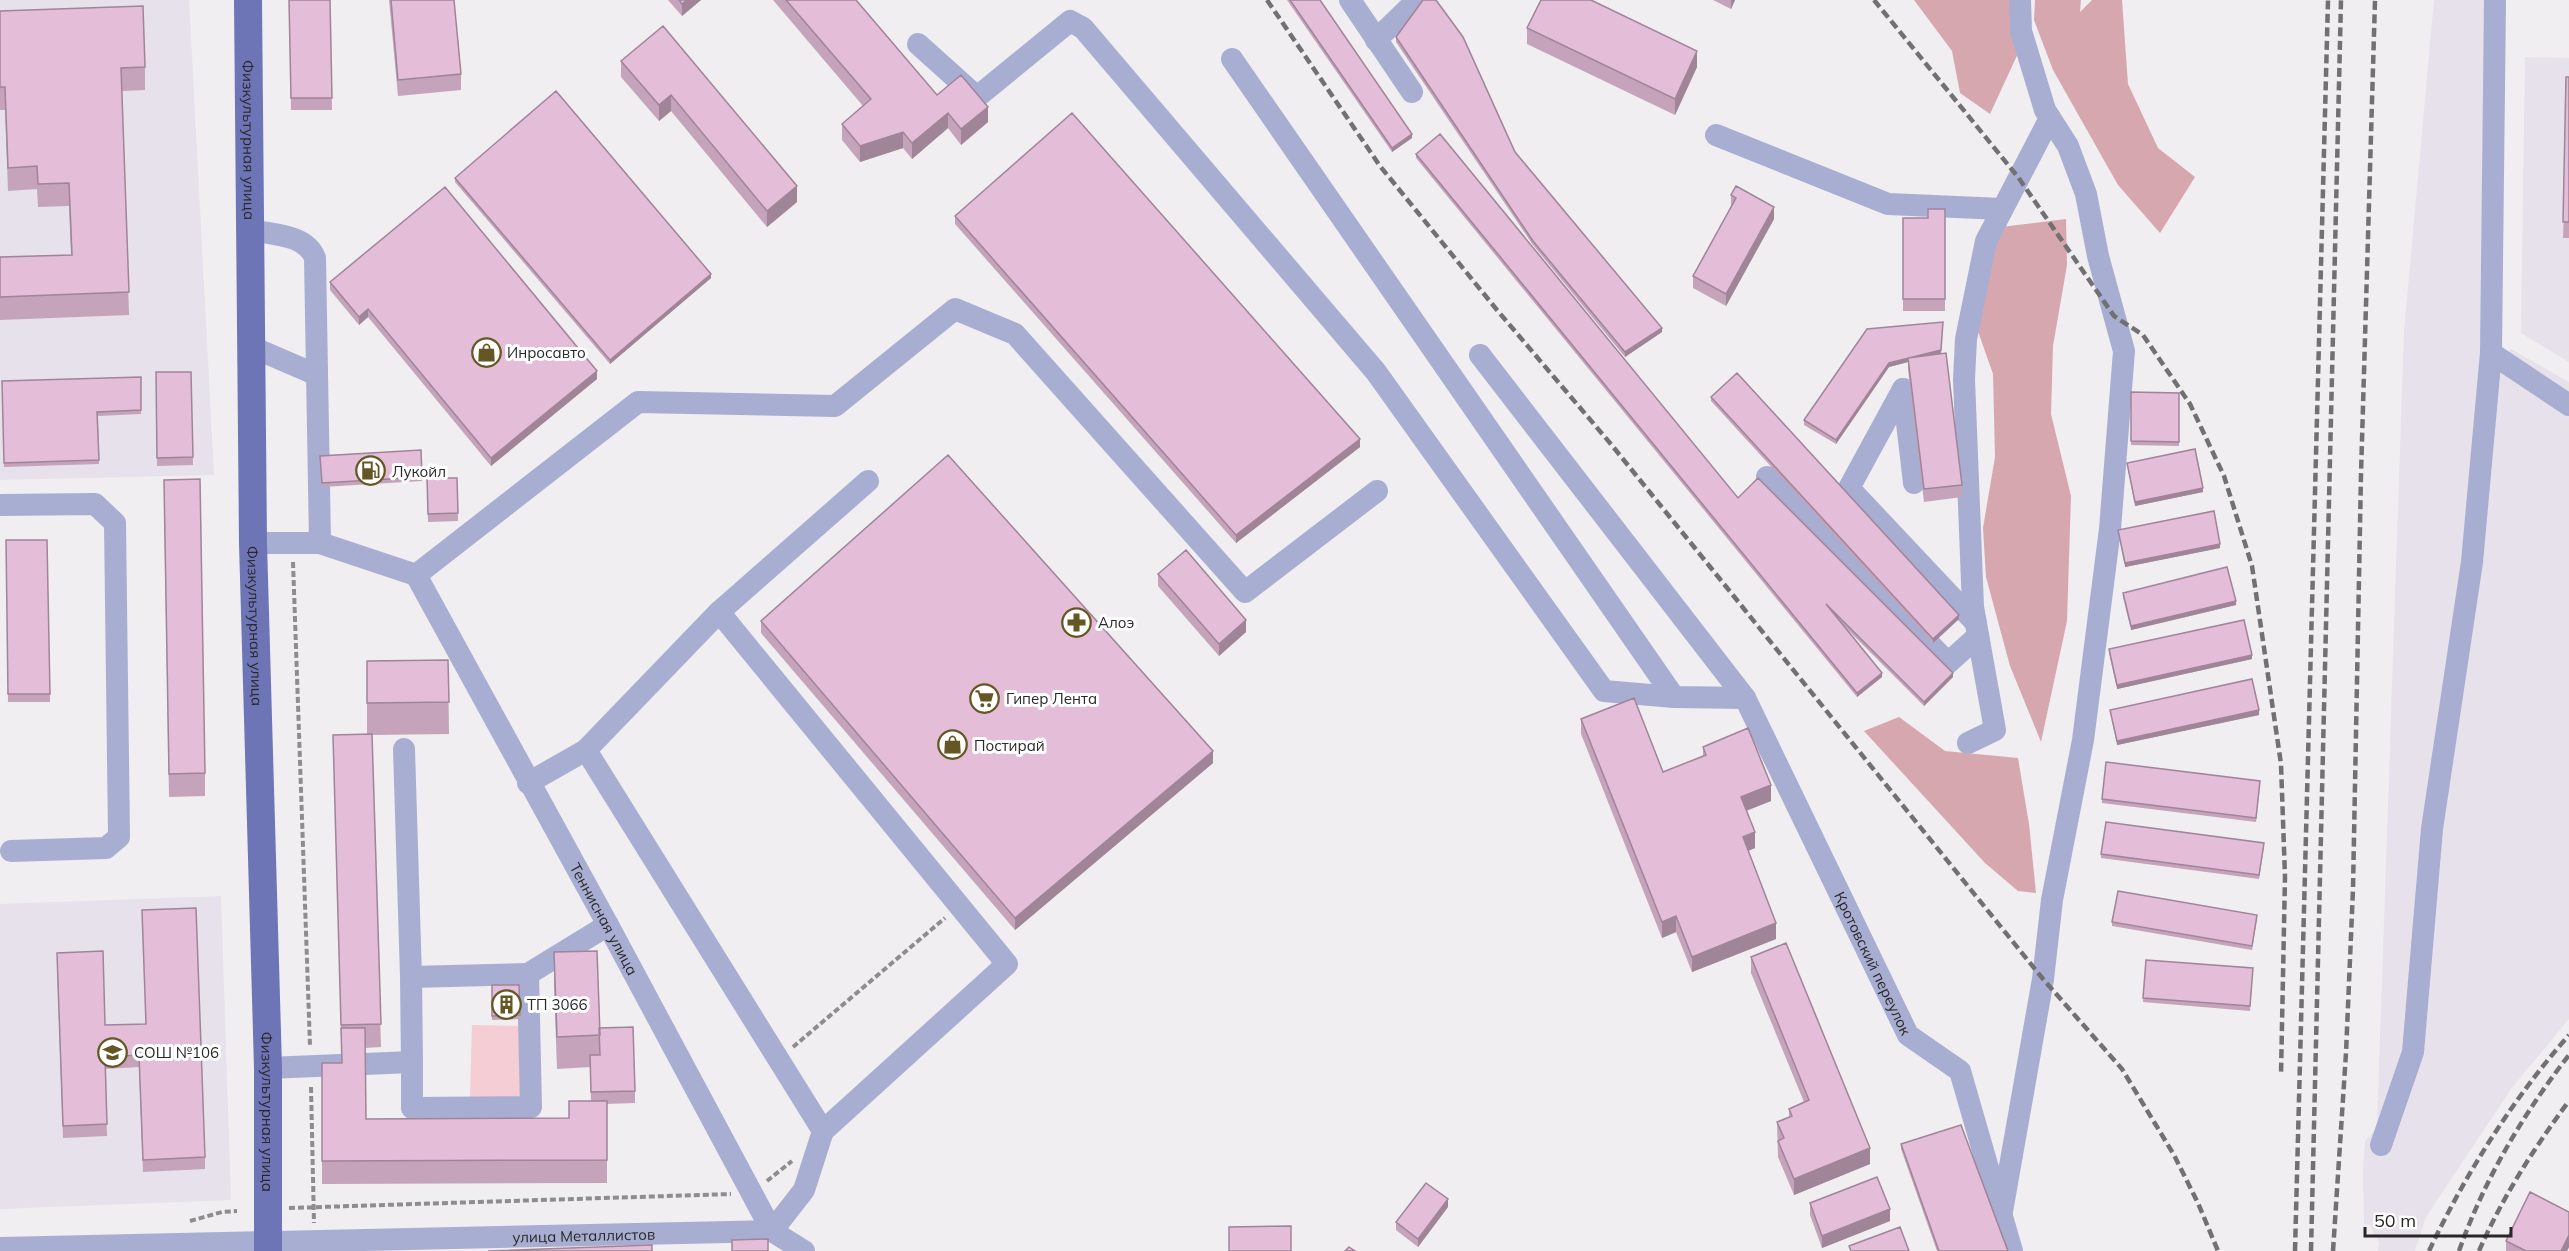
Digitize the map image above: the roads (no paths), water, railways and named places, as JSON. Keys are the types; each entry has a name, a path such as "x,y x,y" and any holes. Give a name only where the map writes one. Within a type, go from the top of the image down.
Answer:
{"main road":[{"name":"Физкультурная улица","path":"248,0 253,543 268,1068 268,1247"}],"street":[{"path":"1350,0 1412,92"},
{"path":"2001,1217 2043,979 2052,900 2083,740 2110,529 2124,351 2098,256 2086,194 2068,146 2045,110 2021,31 2020,0"},
{"path":"2381,1145 2413,1052 2432,829 2472,562 2491,353 2495,0"},
{"path":"1376,40 1415,2"},
{"path":"918,44 977,97 1070,21 1083,28 1376,372 1604,691 1674,697 1745,698"},
{"path":"1232,59 1674,697"},
{"path":"1968,743 1995,730 1973,607 1964,379 1966,339 1986,241 2050,118"},
{"path":"1716,135 1888,204 2002,209"},
{"path":"251,230 302,241 311,248 315,258 320,543"},
{"path":"253,543 320,543 416,575 638,402 835,406 955,309 1015,334 1245,592 1377,491"},
{"path":"252,347 317,375"},
{"path":"2491,353 2569,405"},
{"name":"Кротовский переулок","path":"1480,355 1745,698 1908,1035 1960,1071 2012,1251"},
{"path":"1914,483 1903,389 1849,488 1977,630"},
{"path":"1767,477 1948,663 1977,630"},
{"path":"528,783 586,750 719,612 868,481"},
{"path":"0,505 95,504 116,523 119,837 106,848 10,851"},
{"name":"Теннисная улица","path":"416,575 528,783 608,925 772,1231 804,1251"},
{"path":"719,612 1007,964 823,1131 804,1190 772,1231"},
{"path":"404,749 411,977 412,1108 531,1107 528,974"},
{"path":"586,750 823,1131"},
{"path":"411,977 528,974 608,925"},
{"path":"268,1068 412,1062"},
{"name":"улица Металлистов","path":"0,1248 268,1247 314,1241 394,1245 652,1243 772,1231"}],"railway":[{"path":"1267,0 1380,166 1497,310 1610,443 2043,979 2122,1069 2174,1155 2198,1203 2218,1251"},
{"path":"1874,0 2018,177 2114,316 2143,335 2190,404 2224,476 2252,566 2281,764 2285,877 2281,1075"},
{"path":"2295,1251 2328,0"},
{"path":"2311,1251 2341,0"},
{"path":"2333,1251 2346,1053 2353,889 2361,474 2375,0"},
{"path":"2429,1251 2458,1193 2491,1138 2528,1085 2569,1035"},
{"path":"2459,1251 2480,1199 2506,1148 2569,1055"},
{"path":"2479,1251 2520,1174 2569,1101"}],"place":[{"name":"Инросавто","path":"486,352"},
{"name":"Лукойл","path":"371,471"},
{"name":"Алоэ","path":"1077,622"},
{"name":"Гипер Лента","path":"985,698"},
{"name":"Постирай","path":"953,745"},
{"name":"ТП 3066","path":"506,1004"},
{"name":"СОШ №106","path":"113,1052"}]}
